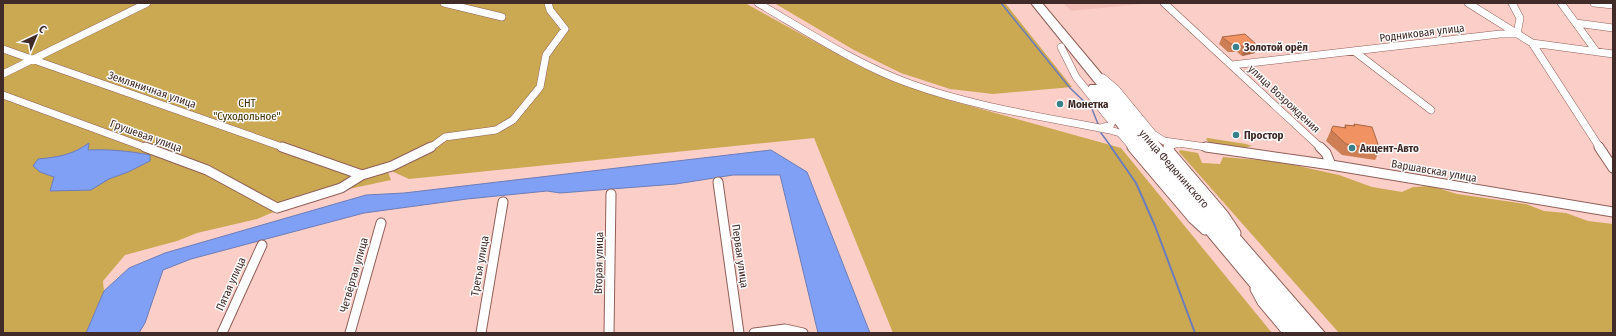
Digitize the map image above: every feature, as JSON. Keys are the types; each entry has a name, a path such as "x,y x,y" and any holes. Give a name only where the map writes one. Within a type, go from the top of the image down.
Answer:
{"highway":[{"name":"улица Федюнинского","path":"1026,3 1132,136 1248,266 1316,333"},
{"name":"улица Федюнинского","path":"1036,3 1151,142 1299,333"}],"street":[{"path":"3,74 147,3"},
{"path":"444,3 502,17"},
{"path":"362,175 392,166 428,150 445,137 496,130 513,120 540,87 546,55 566,29 550,10 548,3"},
{"path":"758,3 859,61 910,84 990,106 1115,131 1123,135 1193,219 1248,266"},
{"name":"улица Возрождения","path":"1164,3 1326,152 1331,165"},
{"path":"1468,3 1532,43 1613,54"},
{"path":"1512,3 1520,18 1517,34"},
{"path":"1561,3 1596,52"},
{"path":"1594,3 1613,5"},
{"path":"1576,23 1613,28"},
{"name":"Родниковая улица","path":"1232,65 1500,34 1517,34"},
{"path":"1532,43 1613,168"},
{"path":"1061,47 1076,77 1112,122 1108,127 1096,127"},
{"name":"Земляничная улица","path":"3,49 362,175"},
{"path":"1354,51 1431,110"},
{"name":"Варшавская улица","path":"1086,64 1116,89 1156,136 1164,141 1331,165 1613,212"},
{"name":"Грушевая улица","path":"3,95 207,170 277,208 340,188 362,175"},
{"path":"1179,144 1169,146 1168,148 1171,154 1224,215 1248,266 1262,302 1288,333"},
{"name":"Первая улица","path":"718,182 739,333"},
{"name":"Вторая улица","path":"609,333 611,194"},
{"name":"Третья улица","path":"481,333 503,202"},
{"name":"Четвёртая улица","path":"350,333 381,224"},
{"name":"Пятая улица","path":"222,333 262,245"},
{"path":"754,333 794,329 803,333"}],"shaded area":[{"path":"1063,3 1151,3 1071,11"}],"green space":[{"name":"СНТ \"Суходольное\"","path":"3,3 745,3 857,65 892,81 945,99 1121,148 1272,333 893,333 814,138 409,179 387,169 391,180 344,190 276,211 257,219 197,233 177,241 125,255 103,281 104,291 86,333 3,333"},
{"path":"774,3 1005,3 1072,87 993,94 950,89 901,73 854,50"},
{"path":"1208,138 1252,146 1243,148 1209,143 1206,139"},
{"path":"1180,150 1198,153 1202,163 1220,164 1223,157 1271,161 1339,175 1372,187 1402,192 1413,187 1431,186 1457,194 1526,204 1544,211 1566,213 1588,221 1613,224 1613,333 1339,333 1179,152"}],"water":[{"path":"89,143 88,150 127,151 150,155 150,161 128,172 109,179 91,190 50,191 54,177 40,172 33,166 38,159 65,155"},
{"path":"771,150 807,172 870,333 818,333 780,175 733,175 676,184 560,193 547,191 467,199 364,213 191,259 163,270 145,323 139,333 86,333 104,291 129,268 165,253 366,195 404,193"}],"building":[{"path":"1245,34 1258,46 1244,48 1239,44 1231,44 1222,37"},
{"path":"1354,124 1372,127 1380,150 1346,144 1331,130 1333,126 1346,128 1345,125 1355,126"}],"waterway":[{"path":"1001,3 1070,88 1092,109 1098,124"},
{"path":"1101,133 1112,148"},
{"path":"1111,147 1136,183 1155,226 1195,333"}],"place":[{"name":"Золотой орёл","path":"1236,47"},
{"name":"Монетка","path":"1060,104"},
{"name":"Простор","path":"1236,135"},
{"name":"Акцент-Авто","path":"1352,148"}]}
